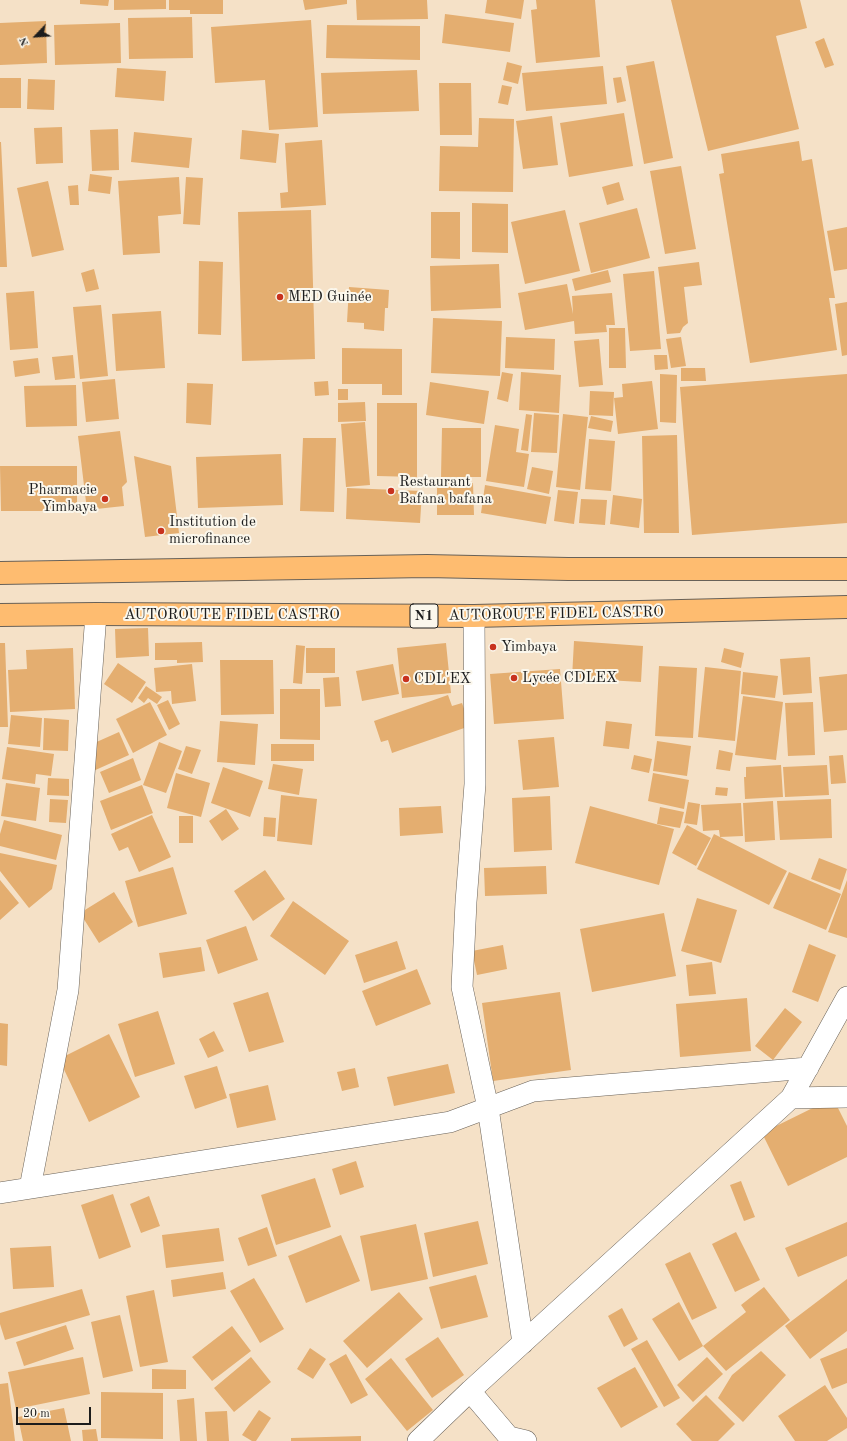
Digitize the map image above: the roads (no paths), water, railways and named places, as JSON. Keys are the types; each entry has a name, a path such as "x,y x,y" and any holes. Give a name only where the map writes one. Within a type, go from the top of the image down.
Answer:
{"highway":[{"path":"0,573 427,566 568,569 847,569"},
{"name":"AUTOROUTE FIDEL CASTRO","path":"0,615 96,614 474,616 847,607"}],"street":[{"path":"30,1188 68,990 96,614"},
{"path":"474,616 475,784 466,902 462,987 488,1108 523,1343"},
{"path":"418,1441 470,1391 791,1098 847,997"},
{"path":"0,1193 450,1122 533,1091 808,1068"},
{"path":"791,1098 847,1097"},
{"path":"470,1391 509,1437 526,1441"}],"place":[{"name":"MED Guinée","path":"280,297"},
{"name":"Restaurant Bafana bafana","path":"391,491"},
{"name":"Pharmacie Yimbaya","path":"105,499"},
{"name":"Institution de microfinance","path":"161,531"},
{"name":"Yimbaya","path":"493,647"},
{"name":"Lycée CDLEX","path":"514,678"},
{"name":"CDL'EX","path":"406,679"}]}
